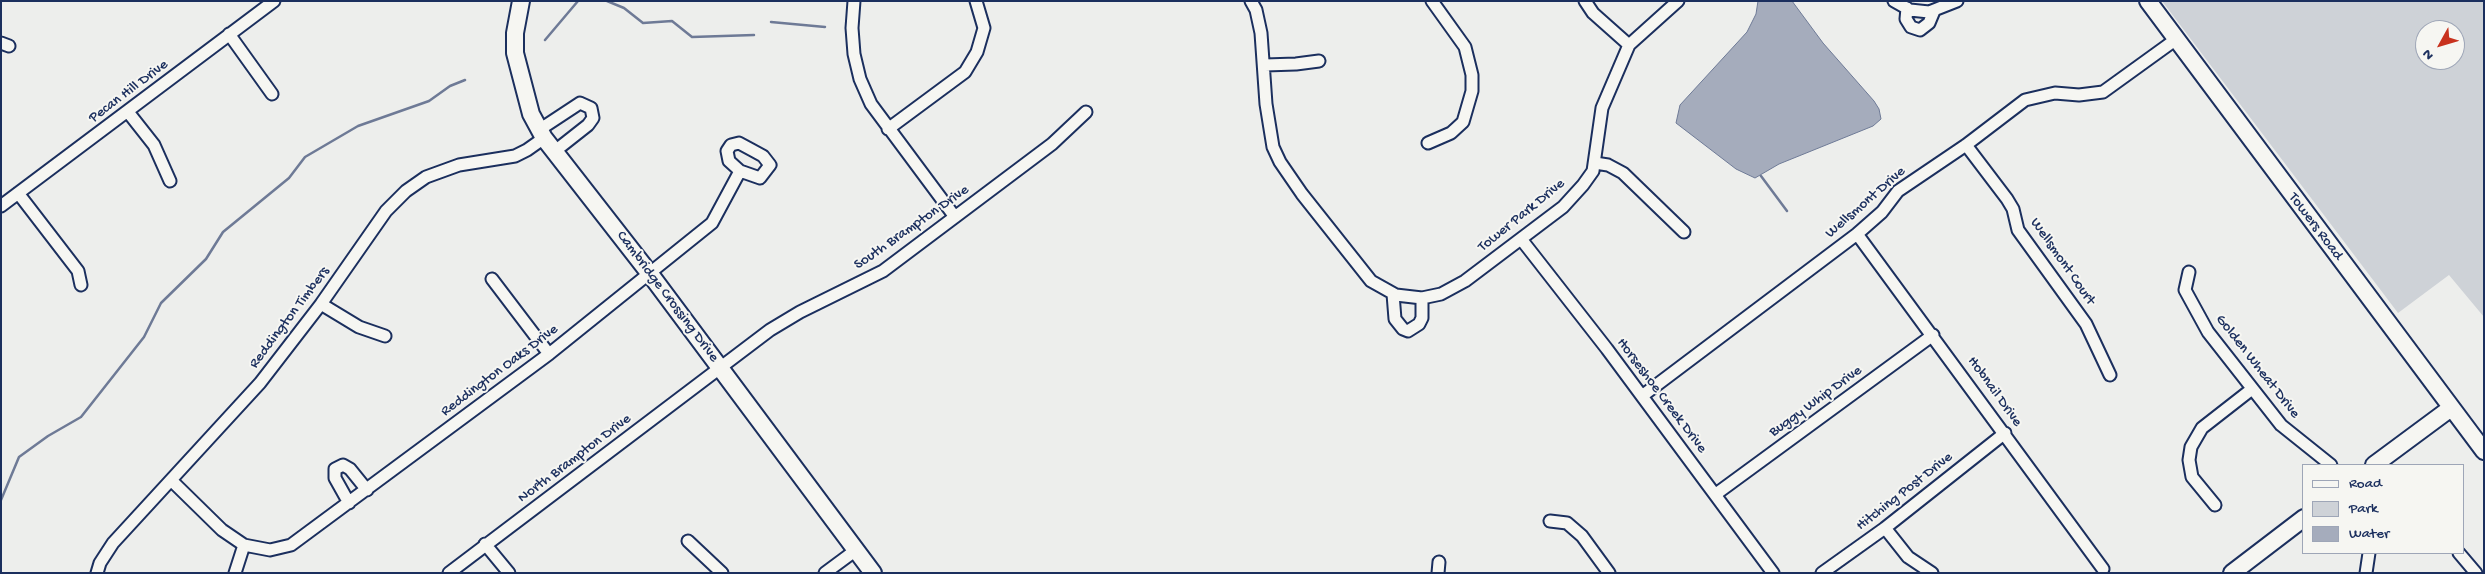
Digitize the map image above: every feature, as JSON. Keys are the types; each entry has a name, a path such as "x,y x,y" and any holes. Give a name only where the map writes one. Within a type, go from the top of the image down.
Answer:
{"street":[{"name":"Pecan Hill Drive","path":"1,206 274,1"},
{"name":"Cambridge Crossing Drive","path":"521,1 515,53 531,114 541,134 650,274 873,573"},
{"path":"854,1 852,28 854,54 860,79 871,104 955,217"},
{"path":"888,129 964,72 971,62 977,52 984,28 976,1"},
{"name":"Tower Park Drive","path":"1251,1 1256,10 1261,33 1265,65 1266,104 1273,146 1280,162 1302,194 1363,273 1380,288 1393,294 1422,298 1451,290 1563,206 1583,185 1593,171 1595,163 1602,108 1629,44 1678,1"},
{"path":"1428,143 1451,133 1463,122 1472,91 1472,75 1465,47 1432,1"},
{"path":"1585,1 1593,13 1629,44"},
{"path":"1894,1 1907,8 1929,12 1957,1"},
{"name":"Towers Road","path":"2148,1 2175,40 2484,451"},
{"path":"1907,8 1906,19 1911,28 1920,30 1929,23 1934,11"},
{"path":"229,34 272,94"},
{"name":"Wellsmont Drive","path":"1642,396 1858,234 1882,212 1898,191 1966,145 2025,100 2047,94 2079,95 2103,92 2175,40"},
{"path":"1265,65 1319,61"},
{"name":"Reddington Timbers","path":"97,573 100,564 113,543 172,481 260,383 321,304 386,211 406,191 426,177 459,165 515,156 527,150 541,134 580,103 591,108 593,118 588,125 555,151"},
{"path":"128,112 154,145 170,181"},
{"name":"South Brampton Drive","path":"720,370 770,330 800,312 883,271 1052,144 1086,112"},
{"name":"Wellsmont Court","path":"1966,145 2007,199 2013,209 2018,230 2086,324 2110,375"},
{"path":"1595,163 1608,166 1622,173 1684,232"},
{"name":"Reddington Oaks Drive","path":"172,481 222,530 244,545 270,550 291,545 549,354 712,224 740,171"},
{"path":"18,193 78,270 80,285"},
{"name":"Hobnail Drive","path":"1858,234 1933,334 2103,569"},
{"name":"Horseshoe Creek Drive","path":"1521,239 1716,494 1773,573"},
{"name":"Golden Wheat Drive","path":"2189,272 2185,290 2208,332 2281,425 2331,464"},
{"path":"492,279 549,354"},
{"path":"1393,294 1395,319 1403,329 1408,331 1419,324 1422,318 1422,298"},
{"path":"321,304 359,327 385,336"},
{"name":"Buggy Whip Drive","path":"1716,494 1933,334"},
{"name":"North Brampton Drive","path":"448,573 720,370"},
{"path":"2215,506 2192,477 2189,460 2191,447 2202,428 2252,389"},
{"path":"2375,464 2450,408"},
{"name":"Hitching Post Drive","path":"1822,573 1885,528 2005,433"},
{"path":"349,503 335,478 335,469 339,466 343,465 350,469 367,490"},
{"path":"2232,573 2302,520"},
{"path":"1550,521 1567,523 1582,536 1609,573"},
{"path":"1885,528 1908,557 1932,573"},
{"path":"688,541 722,573"},
{"path":"485,544 509,573"},
{"path":"235,573 244,545"},
{"path":"825,573 856,550"},
{"path":"2366,573 2369,554"},
{"path":"2460,554 2476,573"}],"green space":[{"path":"2162,1 2484,1 2484,317 2449,275 2398,313"}],"water":[{"path":"1758,1 1792,1 1823,43 1874,101 1879,109 1881,119 1873,126 1779,164 1755,178 1736,169 1676,123 1680,105 1747,32 1756,14"}],"waterway":[{"path":"545,40 578,1"},
{"path":"607,1 624,8 643,23 672,21 692,37 754,35"},
{"path":"771,22 825,27"},
{"path":"1,500 19,457 48,436 81,417 144,337 161,303 206,259 223,232 289,178 305,157 358,126 429,101 450,86 465,80"},
{"path":"1761,176 1787,211"}]}
